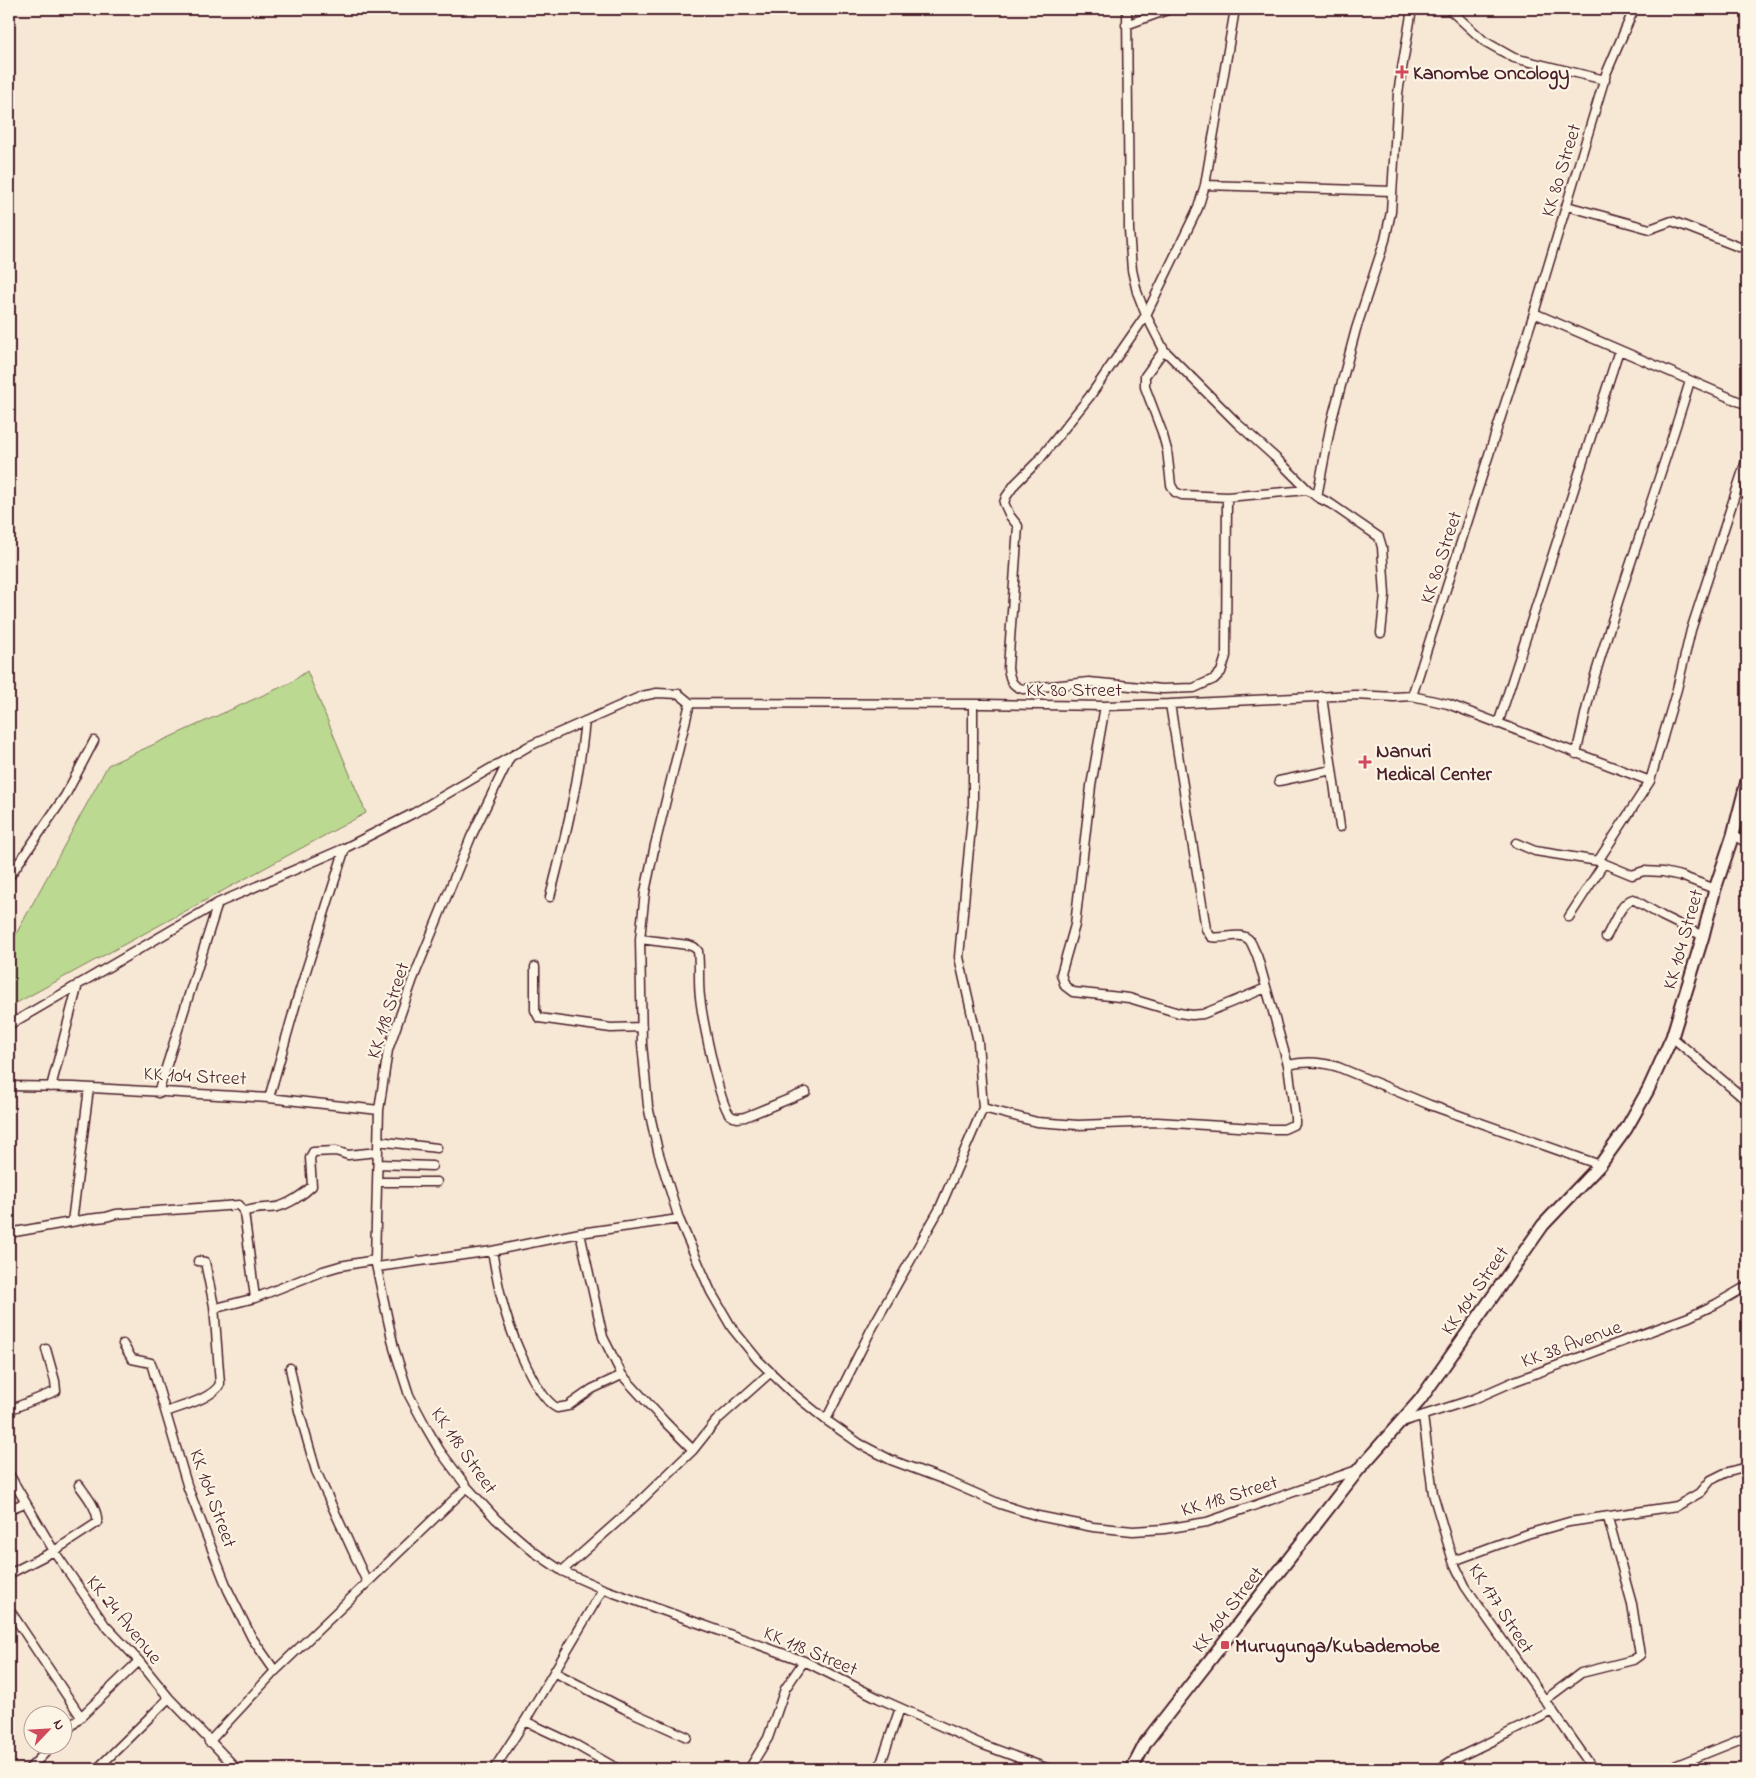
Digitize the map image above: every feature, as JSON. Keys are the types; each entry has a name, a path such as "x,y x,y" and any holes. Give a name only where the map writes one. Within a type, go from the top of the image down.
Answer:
{"street":[{"path":"1126,9 1129,230 1132,270 1137,292 1146,315 1164,350 1238,424 1308,490 1378,537 1382,547 1385,595 1381,633"},
{"path":"1126,25 1170,9"},
{"path":"1227,497 1226,656 1221,672 1214,679 1194,688 1162,689 1090,682 1023,689 1016,687 1010,680 1008,668 1018,526 1010,516 1004,503 1015,484 1039,460 1090,396 1146,315 1198,208 1205,185 1234,9"},
{"path":"1317,497 1332,424 1354,339 1385,240 1391,212 1398,93 1412,9"},
{"path":"1449,9 1484,41 1514,58 1604,80"},
{"name":"KK 80 Street","path":"690,703 1105,706 1322,696 1412,696 1534,313 1604,80 1634,9"},
{"path":"1205,185 1392,191"},
{"path":"1567,206 1650,229 1672,222 1738,247"},
{"path":"1534,313 1747,405"},
{"path":"1164,350 1144,376 1145,387 1167,450 1171,484 1175,492 1182,495 1227,497 1308,490"},
{"path":"1498,724 1619,350"},
{"path":"1576,754 1596,671 1690,381"},
{"path":"1569,917 1650,781 1692,630 1747,458"},
{"path":"9,1025 218,904 345,848 414,813 529,746 642,696 657,693 679,694 690,703"},
{"path":"1322,696 1340,827"},
{"path":"1412,696 1448,704 1650,781"},
{"name":"KK 118 Street","path":"690,703 645,892 640,939 642,1027 648,1106 658,1151 679,1219 712,1292 732,1328 758,1360 790,1391 826,1420 860,1444 883,1456 1000,1504 1038,1516 1093,1527 1133,1531 1164,1530 1208,1522 1359,1469"},
{"path":"983,1108 1037,1122 1070,1124 1157,1122 1201,1126 1284,1129 1295,1124 1296,1117 1288,1065 1266,988 1249,939 1242,936 1211,937 1206,929 1170,704"},
{"path":"826,1420 871,1330 939,1210 983,1108 978,1042 959,957 973,805 973,705"},
{"path":"1105,706 1091,786 1075,925 1061,974 1064,986 1073,992 1128,998 1192,1015 1203,1014 1266,988"},
{"path":"550,897 569,822 585,721"},
{"path":"9,877 65,796 94,741"},
{"name":"KK 118 Street","path":"510,757 471,837 412,979 388,1050 379,1110 376,1264 394,1348 409,1395 440,1451 467,1487 496,1520 534,1552 562,1571 603,1589 804,1661 900,1708 981,1744 1048,1769"},
{"path":"1279,780 1332,770"},
{"name":"KK 104 Street","path":"1132,1769 1146,1742 1359,1469 1420,1400 1543,1225 1600,1165 1626,1129 1652,1081 1672,1037 1703,936 1715,889 1733,835 1747,781"},
{"path":"1733,835 1747,843"},
{"path":"1516,844 1535,851 1601,862 1632,875 1644,871 1663,872 1681,876 1715,889"},
{"path":"269,1098 298,996 345,848"},
{"path":"1606,937 1628,900 1633,899 1703,936"},
{"path":"158,1093 218,904"},
{"path":"640,939 688,945 698,951 699,995 705,1029 717,1082 731,1116 737,1118 745,1117 806,1092"},
{"path":"535,967 535,1010 539,1018 611,1028 642,1027"},
{"path":"52,1087 78,984"},
{"path":"1672,1037 1747,1101"},
{"path":"1288,1065 1306,1062 1338,1066 1430,1105 1600,1165"},
{"name":"KK 104 Street","path":"9,1086 89,1088 269,1098 379,1110"},
{"path":"72,1222 89,1088"},
{"path":"378,1140 436,1148"},
{"path":"244,1212 255,1208 278,1206 306,1192 312,1186 310,1158 313,1152 336,1151 348,1155 378,1152"},
{"path":"378,1164 432,1166"},
{"path":"377,1182 437,1182"},
{"path":"9,1234 116,1214 239,1205 244,1212 255,1298"},
{"path":"214,1306 216,1308 255,1298 340,1266 376,1264 492,1251 580,1233 679,1219"},
{"path":"580,1233 603,1337 622,1375 693,1450"},
{"path":"492,1251 501,1297 514,1336 545,1400 556,1408 568,1406 592,1388 622,1375"},
{"path":"166,1412 199,1400 216,1391 220,1384 214,1306 205,1262 198,1261"},
{"name":"KK 38 Avenue","path":"1402,1422 1474,1399 1515,1381 1689,1317 1747,1286"},
{"name":"KK 104 Street","path":"123,1344 132,1359 151,1363 188,1488 228,1590 252,1638 275,1670"},
{"path":"9,1410 56,1391 46,1349"},
{"path":"290,1368 316,1471 368,1582"},
{"path":"562,1571 634,1507 693,1450 716,1421 771,1372"},
{"name":"KK 177 Street","path":"1423,1416 1433,1494 1453,1561 1465,1586 1592,1769"},
{"path":"1453,1561 1528,1534 1569,1522 1608,1518 1677,1506 1701,1492 1711,1480 1747,1467"},
{"name":"KK 24 Avenue","path":"9,1474 54,1551 105,1625 169,1698 237,1769"},
{"path":"9,1574 54,1551 97,1523 98,1518 93,1507 79,1485"},
{"path":"210,1742 275,1670 467,1487"},
{"path":"9,1509 25,1503"},
{"path":"1545,1700 1581,1673 1633,1660 1640,1655 1632,1604 1608,1518"},
{"path":"494,1769 525,1721 603,1589"},
{"path":"9,1609 81,1717"},
{"path":"72,1726 138,1661"},
{"path":"750,1769 768,1738 785,1689 804,1661"},
{"path":"554,1672 624,1709 687,1737"},
{"path":"98,1769 169,1698"},
{"path":"878,1769 900,1708"},
{"path":"1439,1769 1452,1760 1553,1711"},
{"path":"525,1721 576,1745 618,1769"},
{"path":"1667,1769 1747,1737"},
{"path":"29,1769 42,1756"}],"green space":[{"path":"307,671 366,813 9,1007 9,947 108,765 290,683"}],"place":[{"name":"Kanombe Oncology","path":"1402,72"},
{"name":"Nanuri Medical Center","path":"1365,762"},
{"name":"Murugunga/Kubademobe","path":"1225,1645"}]}
